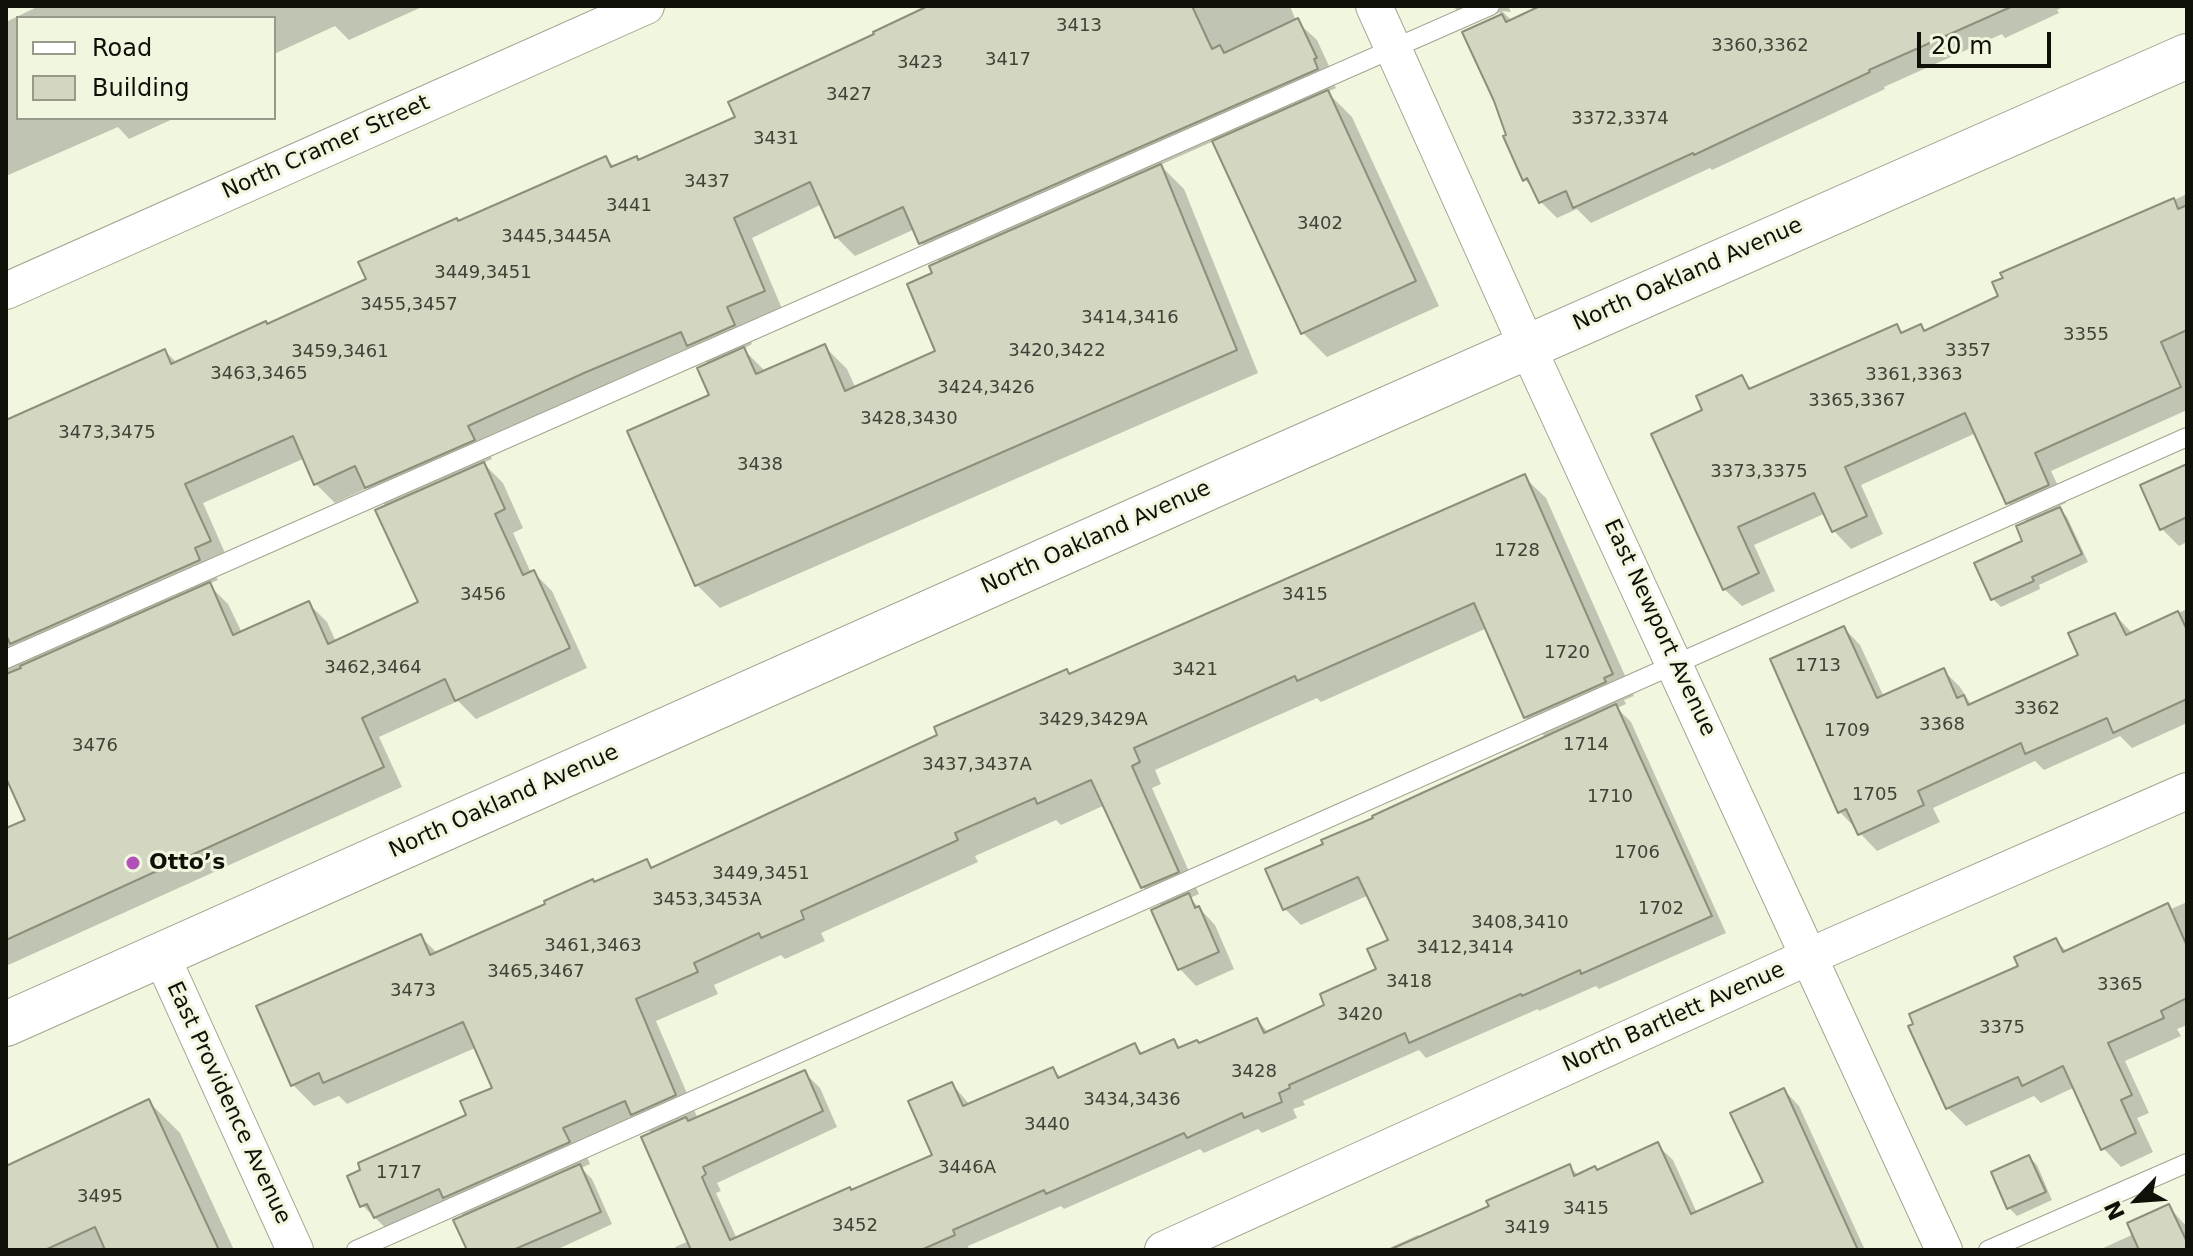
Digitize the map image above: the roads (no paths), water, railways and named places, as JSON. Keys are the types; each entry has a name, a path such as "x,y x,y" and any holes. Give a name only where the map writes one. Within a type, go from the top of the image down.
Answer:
{"main road":[{"name":"North Oakland Avenue","path":"6,1024 1527,346 2187,56"}],"street":[{"name":"North Cramer Street","path":"6,291 646,6"},
{"name":"East Newport Avenue","path":"1374,6 1527,346 1944,1250"},
{"name":"North Bartlett Avenue","path":"1163,1250 1810,956 2187,791"},
{"name":"East Providence Avenue","path":"161,955 295,1250"}],"lane":[{"path":"6,659 1490,6"},
{"path":"356,1250 2187,437"},
{"path":"1988,1250 2187,1163"}],"place":[{"name":"Otto’s","path":"133,863"}]}
